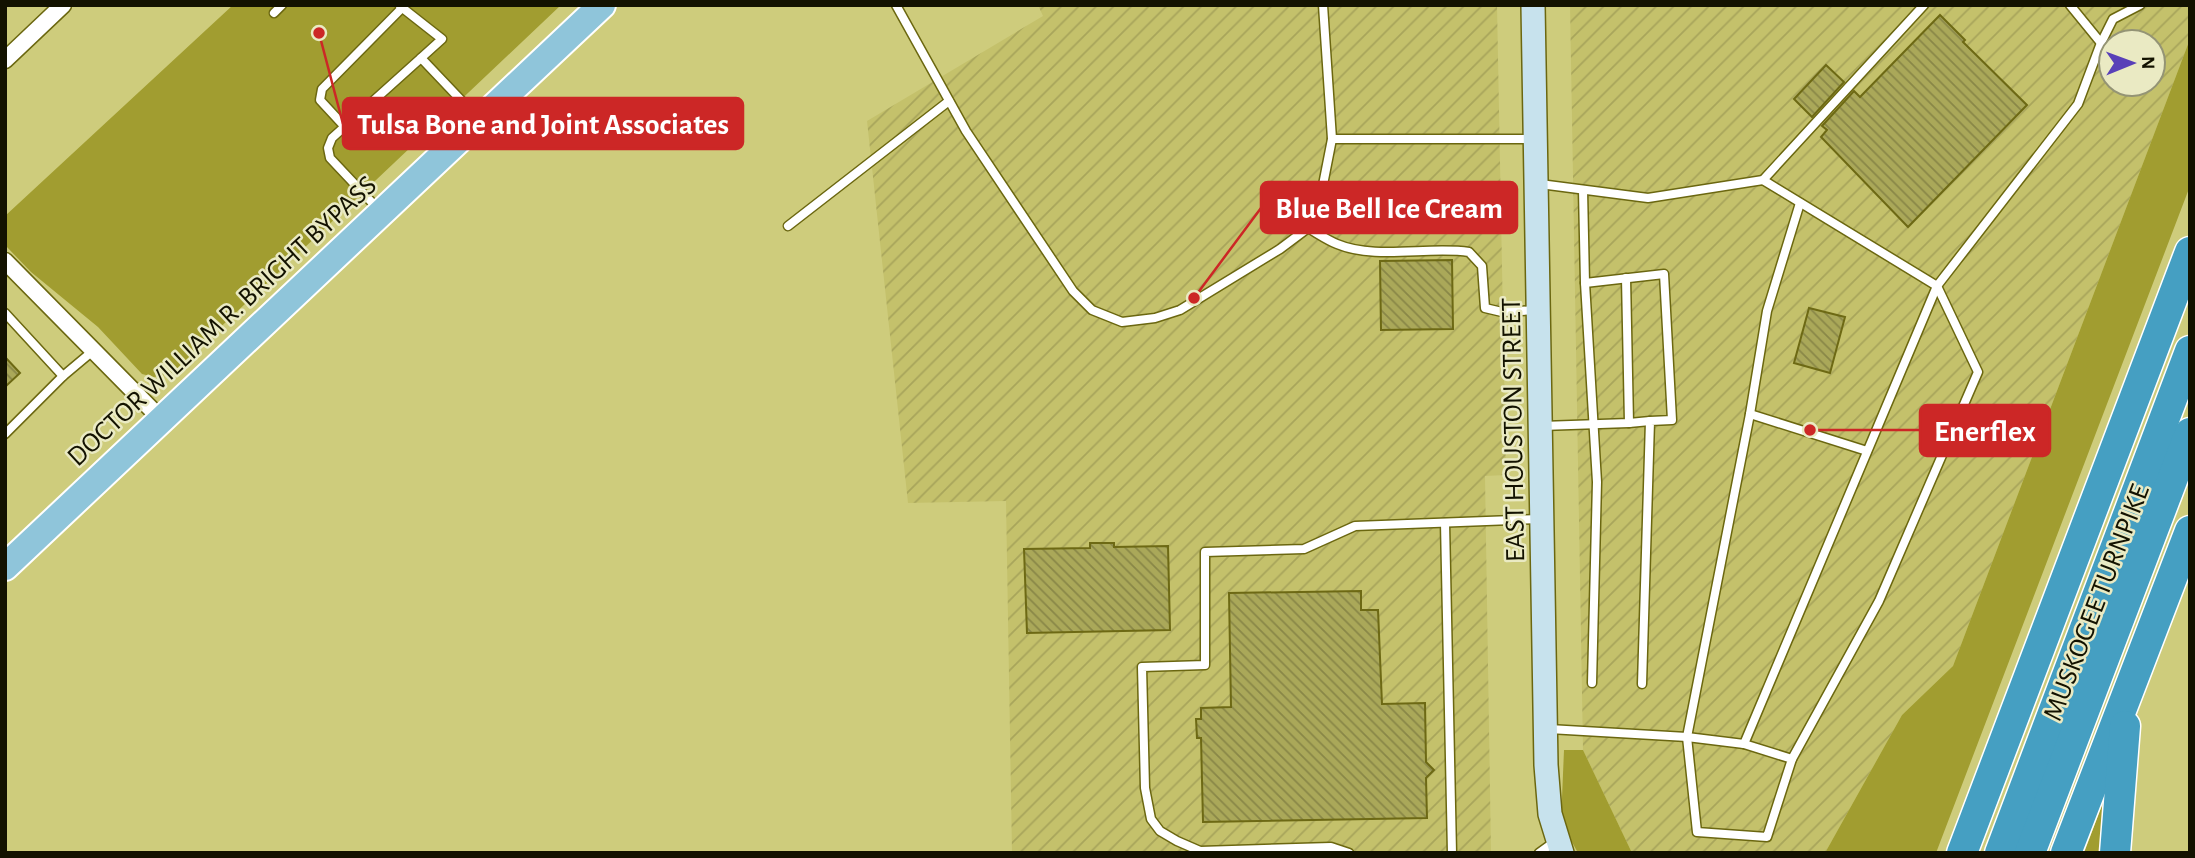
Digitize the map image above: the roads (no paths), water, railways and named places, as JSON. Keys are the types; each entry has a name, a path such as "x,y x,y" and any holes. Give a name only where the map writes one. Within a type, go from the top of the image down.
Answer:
{"highway":[{"path":"1962,853 2190,252"},
{"name":"MUSKOGEE TURNPIKE","path":"2000,853 2190,351"},
{"name":"MUSKOGEE TURNPIKE","path":"2030,853 2190,433"},
{"path":"2066,853 2190,531"},
{"path":"2115,853 2129,687"}],"main road":[{"name":"DOCTOR WILLIAM R. BRIGHT BYPASS","path":"5,566 602,5"}],"street":[{"path":"5,60 63,5"},
{"name":"EAST HOUSTON STREET","path":"1533,5 1545,729 1547,791 1553,849"},
{"path":"5,261 161,419"}],"lane":[{"path":"274,13 282,5"},
{"path":"896,5 965,131 1073,291 1092,310 1122,322 1155,318 1180,310 1280,249 1308,228 1321,195 1332,139 1323,5"},
{"path":"1537,184 1648,198 1763,180 1924,5"},
{"path":"2070,5 2097,38"},
{"path":"2108,28 2113,19 2140,5"},
{"path":"345,127 320,100 322,89 400,6 442,39 345,127 332,138 328,148 330,158 381,213"},
{"path":"1744,744 1937,286 2078,104 2097,54"},
{"path":"421,58 480,121"},
{"path":"788,226 949,101"},
{"path":"1332,139 1536,139"},
{"path":"1763,180 1937,286 1978,372 1879,601 1792,760 1768,837 1697,832 1687,737 1750,414 1766,311 1800,203"},
{"path":"1583,190 1585,283 1597,482 1592,683"},
{"path":"1308,228 1339,245 1371,250 1469,252 1482,266 1485,308 1502,312 1540,310"},
{"path":"1541,426 1672,420 1664,274 1585,283"},
{"path":"1626,278 1629,423"},
{"path":"5,313 63,376"},
{"path":"5,434 63,376 94,350"},
{"path":"1750,414 1867,451"},
{"path":"1642,684 1650,421"},
{"path":"1349,853 1331,847 1200,851 1160,831 1151,819 1145,788 1142,667 1205,664 1205,552 1304,549 1355,526 1542,519"},
{"path":"1445,523 1452,853"},
{"path":"1545,729 1687,737 1744,744 1792,760"}],"place":[{"name":"Tulsa Bone and Joint Associates","path":"319,33"},
{"name":"Blue Bell Ice Cream","path":"1194,298"},
{"name":"Enerflex","path":"1810,430"}]}
